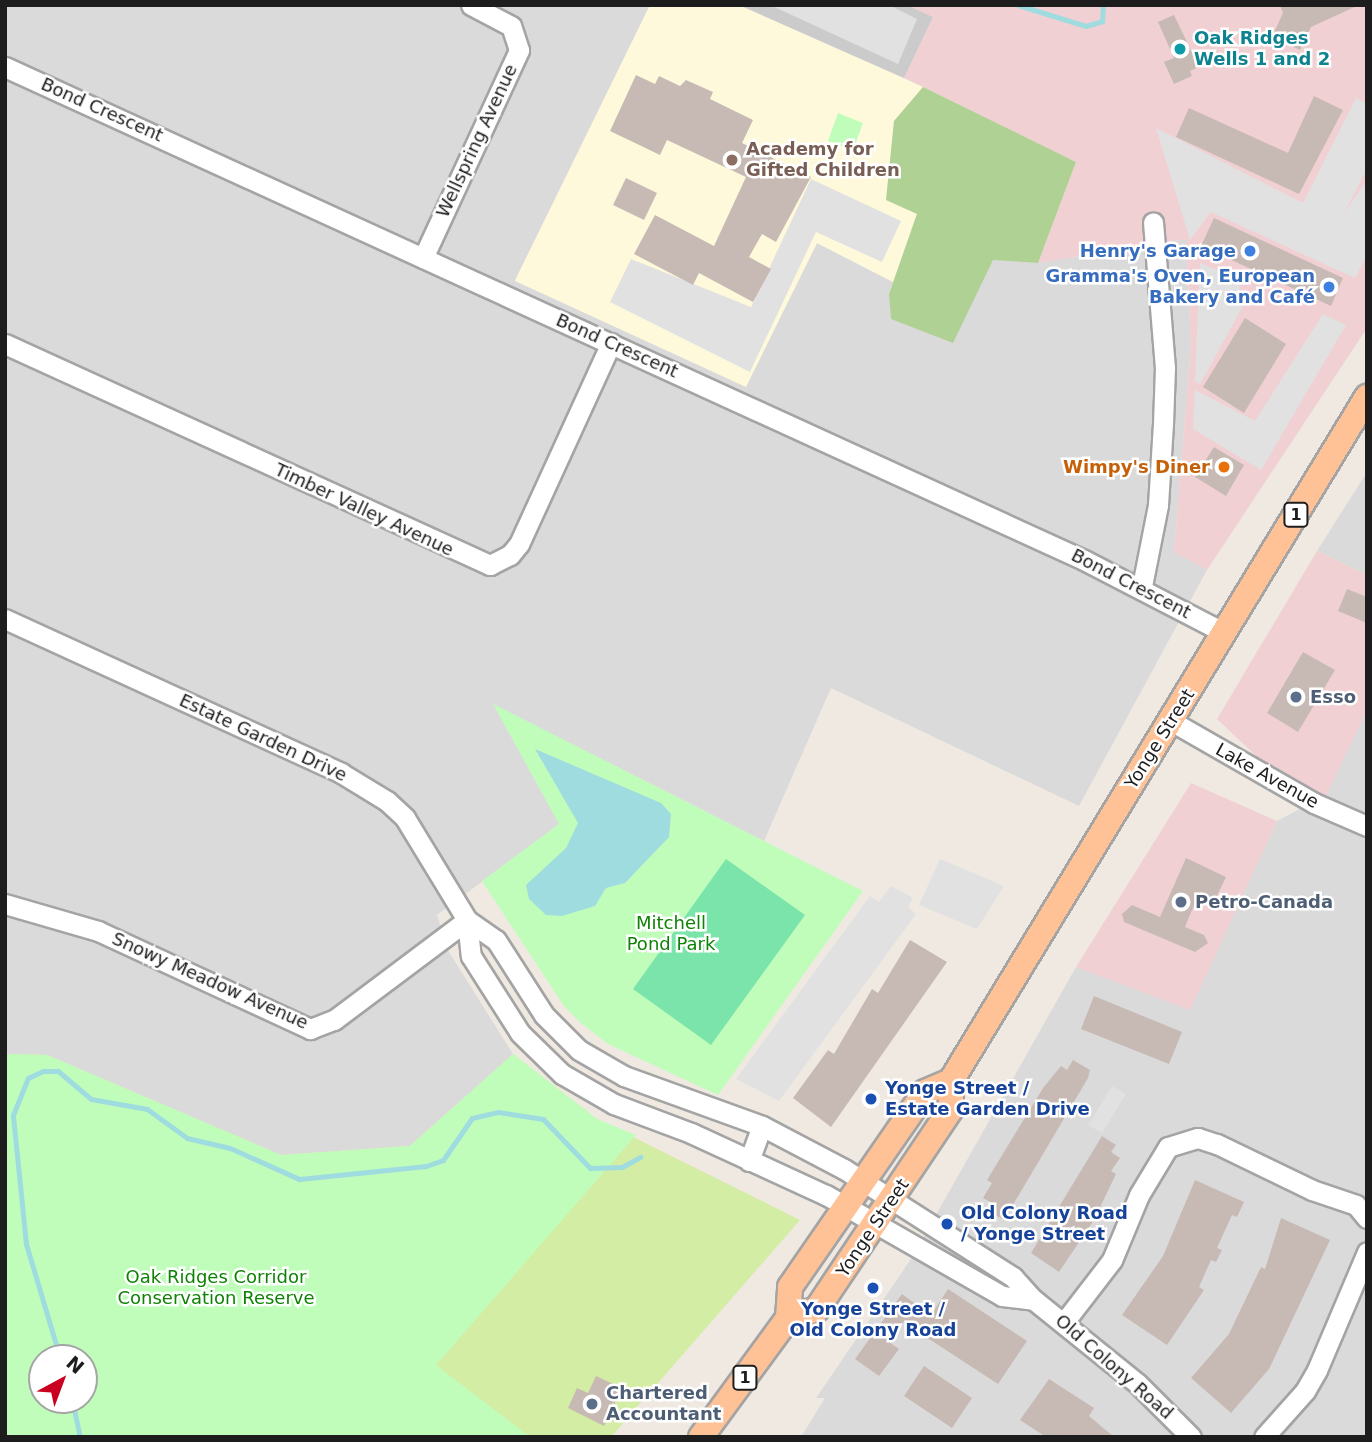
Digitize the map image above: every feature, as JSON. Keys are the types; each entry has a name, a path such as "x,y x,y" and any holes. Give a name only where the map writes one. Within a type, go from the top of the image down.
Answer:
{"main road":[{"name":"Yonge Street","path":"951,1081 925,1092 848,1207 789,1287 788,1318 817,1310 951,1109 951,1081 1367,397"},
{"name":"1","path":"701,1437 788,1318"}],"street":[{"name":"Wellspring Avenue","path":"423,258 519,50 511,26 471,5"},
{"name":"Bond Crescent","path":"5,67 1142,586 1225,633"},
{"path":"1142,586 1158,505 1163,424 1163,345 1153,222"},
{"name":"Timber Valley Avenue","path":"5,344 490,565 510,555 519,544 611,343"},
{"name":"Estate Garden Drive","path":"5,619 377,794 405,818 467,920 496,940 544,1015 579,1050 635,1080 762,1126 891,1199"},
{"name":"Lake Avenue","path":"1171,720 1314,803 1367,826"},
{"name":"Snowy Meadow Avenue","path":"5,904 98,931 310,1029 334,1020 467,920"},
{"name":"Estate Garden Drive","path":"467,920 471,956 520,1033 562,1074 614,1104 749,1161 848,1207"},
{"path":"749,1161 762,1126"},
{"path":"1065,1321 1112,1260 1139,1195 1168,1147 1198,1138 1217,1144 1312,1190 1356,1205 1367,1218"},
{"name":"Old Colony Road","path":"891,1199 1013,1277 1034,1300 1065,1321 1191,1437"},
{"name":"Old Colony Road","path":"848,1207 1002,1296 1034,1300"},
{"path":"1264,1437 1305,1391 1317,1370 1367,1252"}],"shaded area":[{"path":"5,5 650,5 515,280 746,386 817,243 893,282 889,294 993,260 1038,263 1186,239 1191,345 1174,552 1207,570 1079,806 831,688 764,841 494,705 560,824 437,915 449,952 513,1054 410,1146 281,1155 47,1055 5,1054"},
{"name":"Academy for Gifted Children","path":"650,5 739,5 923,87 894,121 886,200 917,213 893,282 817,243 746,387 515,281"},
{"path":"739,5 907,5 933,17 904,78"},
{"path":"770,5 889,5 917,19 898,64"},
{"path":"907,5 1367,5 1367,328 1207,570 1174,552 1191,345 1186,239 1038,263 1076,162 904,78 933,17"},
{"path":"1356,98 1367,104 1367,169 1343,215 1367,180 1367,255 1355,278 1211,212 1190,240 1156,128 1303,203"},
{"path":"811,179 901,221 882,262 816,232 750,372 610,302 631,259 751,307"},
{"path":"1200,263 1242,280 1236,301 1244,304 1200,384 1195,381"},
{"path":"1323,314 1346,325 1261,470 1193,429 1195,390 1255,421"},
{"path":"1367,472 1367,575 1317,551"},
{"path":"1317,551 1367,575 1367,710 1326,796 1257,757 1217,719"},
{"path":"1367,710 1367,1437 801,1437 825,1398 816,1398 911,1259 1076,967 1190,1009 1277,821 1326,795"},
{"path":"1191,783 1277,821 1190,1010 1076,967"},
{"path":"940,859 1004,886 977,929 919,905"},
{"path":"891,886 913,898 908,907 916,914 779,1101 736,1079 870,896 879,902"},
{"path":"1112,1086 1126,1094 1102,1133 1088,1125"}],"green space":[{"path":"923,87 1076,162 1038,263 993,260 953,343 891,319 889,294 917,214 886,200 894,121"},
{"path":"838,113 863,123 853,150 828,141"},
{"name":"Mitchell Pond Park","path":"493,704 863,891 718,1095 608,1044 581,1023 564,1006 482,881 559,824"},
{"path":"726,859 805,915 711,1045 633,989"},
{"name":"Oak Ridges Corridor Conservation Reserve","path":"5,1054 47,1055 281,1155 410,1146 513,1054 597,1119 800,1220 611,1437 5,1437"},
{"name":"Oak Ridges Corridor Conservation Reserve","path":"5,1054 47,1055 281,1155 410,1146 513,1054 597,1119 636,1135 436,1365 530,1437 5,1437"}],"water":[{"path":"535,749 661,803 671,814 669,837 625,883 606,888 595,906 562,916 546,915 529,899 526,885 566,848 578,823"}],"building":[{"path":"1280,5 1359,5 1311,27 1300,50 1272,37 1283,13"},
{"name":"Oak Ridges Wells 1 and 2","path":"1174,15 1199,67 1190,71 1192,76 1174,84 1164,62 1174,58 1158,22"},
{"path":"636,75 655,84 659,76 680,86 686,80 713,92 710,99 753,120 742,143 811,177 776,242 762,234 749,257 771,269 753,302 699,273 693,285 634,254 655,215 714,246 746,177 667,140 660,155 610,131"},
{"path":"1314,96 1343,110 1299,194 1176,137 1189,108 1288,153"},
{"path":"626,178 657,193 644,220 613,205"},
{"path":"1214,218 1343,278 1331,306 1201,246"},
{"path":"1245,318 1286,344 1244,413 1203,387"},
{"path":"1214,447 1244,465 1226,496 1195,477"},
{"path":"1347,589 1367,597 1367,623 1338,611"},
{"path":"1303,652 1335,670 1298,732 1267,713"},
{"name":"Petro-Canada","path":"1186,858 1226,877 1215,900 1199,893 1185,927 1204,935 1208,943 1195,952 1124,922 1122,914 1132,905 1160,917"},
{"path":"910,940 947,962 831,1127 793,1098 828,1050 834,1054 872,989 878,993"},
{"path":"1094,996 1182,1032 1169,1064 1081,1029"},
{"path":"1073,1060 1090,1070 1088,1078 1004,1220 987,1210 992,1203 983,1198 992,1183 987,1180 1043,1088 1061,1066 1067,1070"},
{"path":"1102,1136 1116,1145 1111,1152 1120,1158 1111,1171 1116,1174 1094,1220 1059,1272 1031,1253"},
{"path":"1195,1180 1244,1202 1237,1217 1232,1215 1217,1248 1222,1250 1216,1262 1211,1260 1199,1287 1204,1290 1167,1345 1122,1315 1163,1256"},
{"path":"1281,1218 1330,1240 1269,1369 1231,1413 1191,1378 1229,1334 1261,1267 1265,1269"},
{"path":"948,1289 1027,1341 998,1384 903,1322 889,1342 899,1349 879,1376 855,1359 902,1294 931,1315"},
{"path":"924,1366 972,1398 952,1428 904,1396"},
{"path":"596,1376 622,1388 604,1426 568,1408 577,1388 588,1393"},
{"path":"1049,1379 1094,1408 1089,1416 1114,1437 1046,1437 1020,1420"}],"waterway":[{"path":"1018,5 1086,26 1102,21 1103,5"},
{"path":"56,1344 26,1244 13,1115 28,1078 43,1071 58,1071 91,1099 147,1109 187,1138 230,1148 299,1179 426,1166 443,1160 472,1118 498,1112 543,1119 590,1168 622,1167 640,1157"},
{"path":"75,1414 80,1437"}],"place":[{"name":"Oak Ridges Wells 1 and 2","path":"1180,49"},
{"name":"Academy for Gifted Children","path":"732,160"},
{"name":"Henry's Garage","path":"1250,251"},
{"name":"Gramma's Oven, European Bakery and Café","path":"1329,287"},
{"name":"Wimpy's Diner","path":"1224,467"},
{"name":"Esso","path":"1296,697"},
{"name":"Petro-Canada","path":"1181,902"},
{"name":"Yonge Street / Estate Garden Drive","path":"871,1099"},
{"name":"Old Colony Road / Yonge Street","path":"947,1224"},
{"name":"Yonge Street / Old Colony Road","path":"873,1288"},
{"name":"Chartered Accountant","path":"592,1404"}]}
